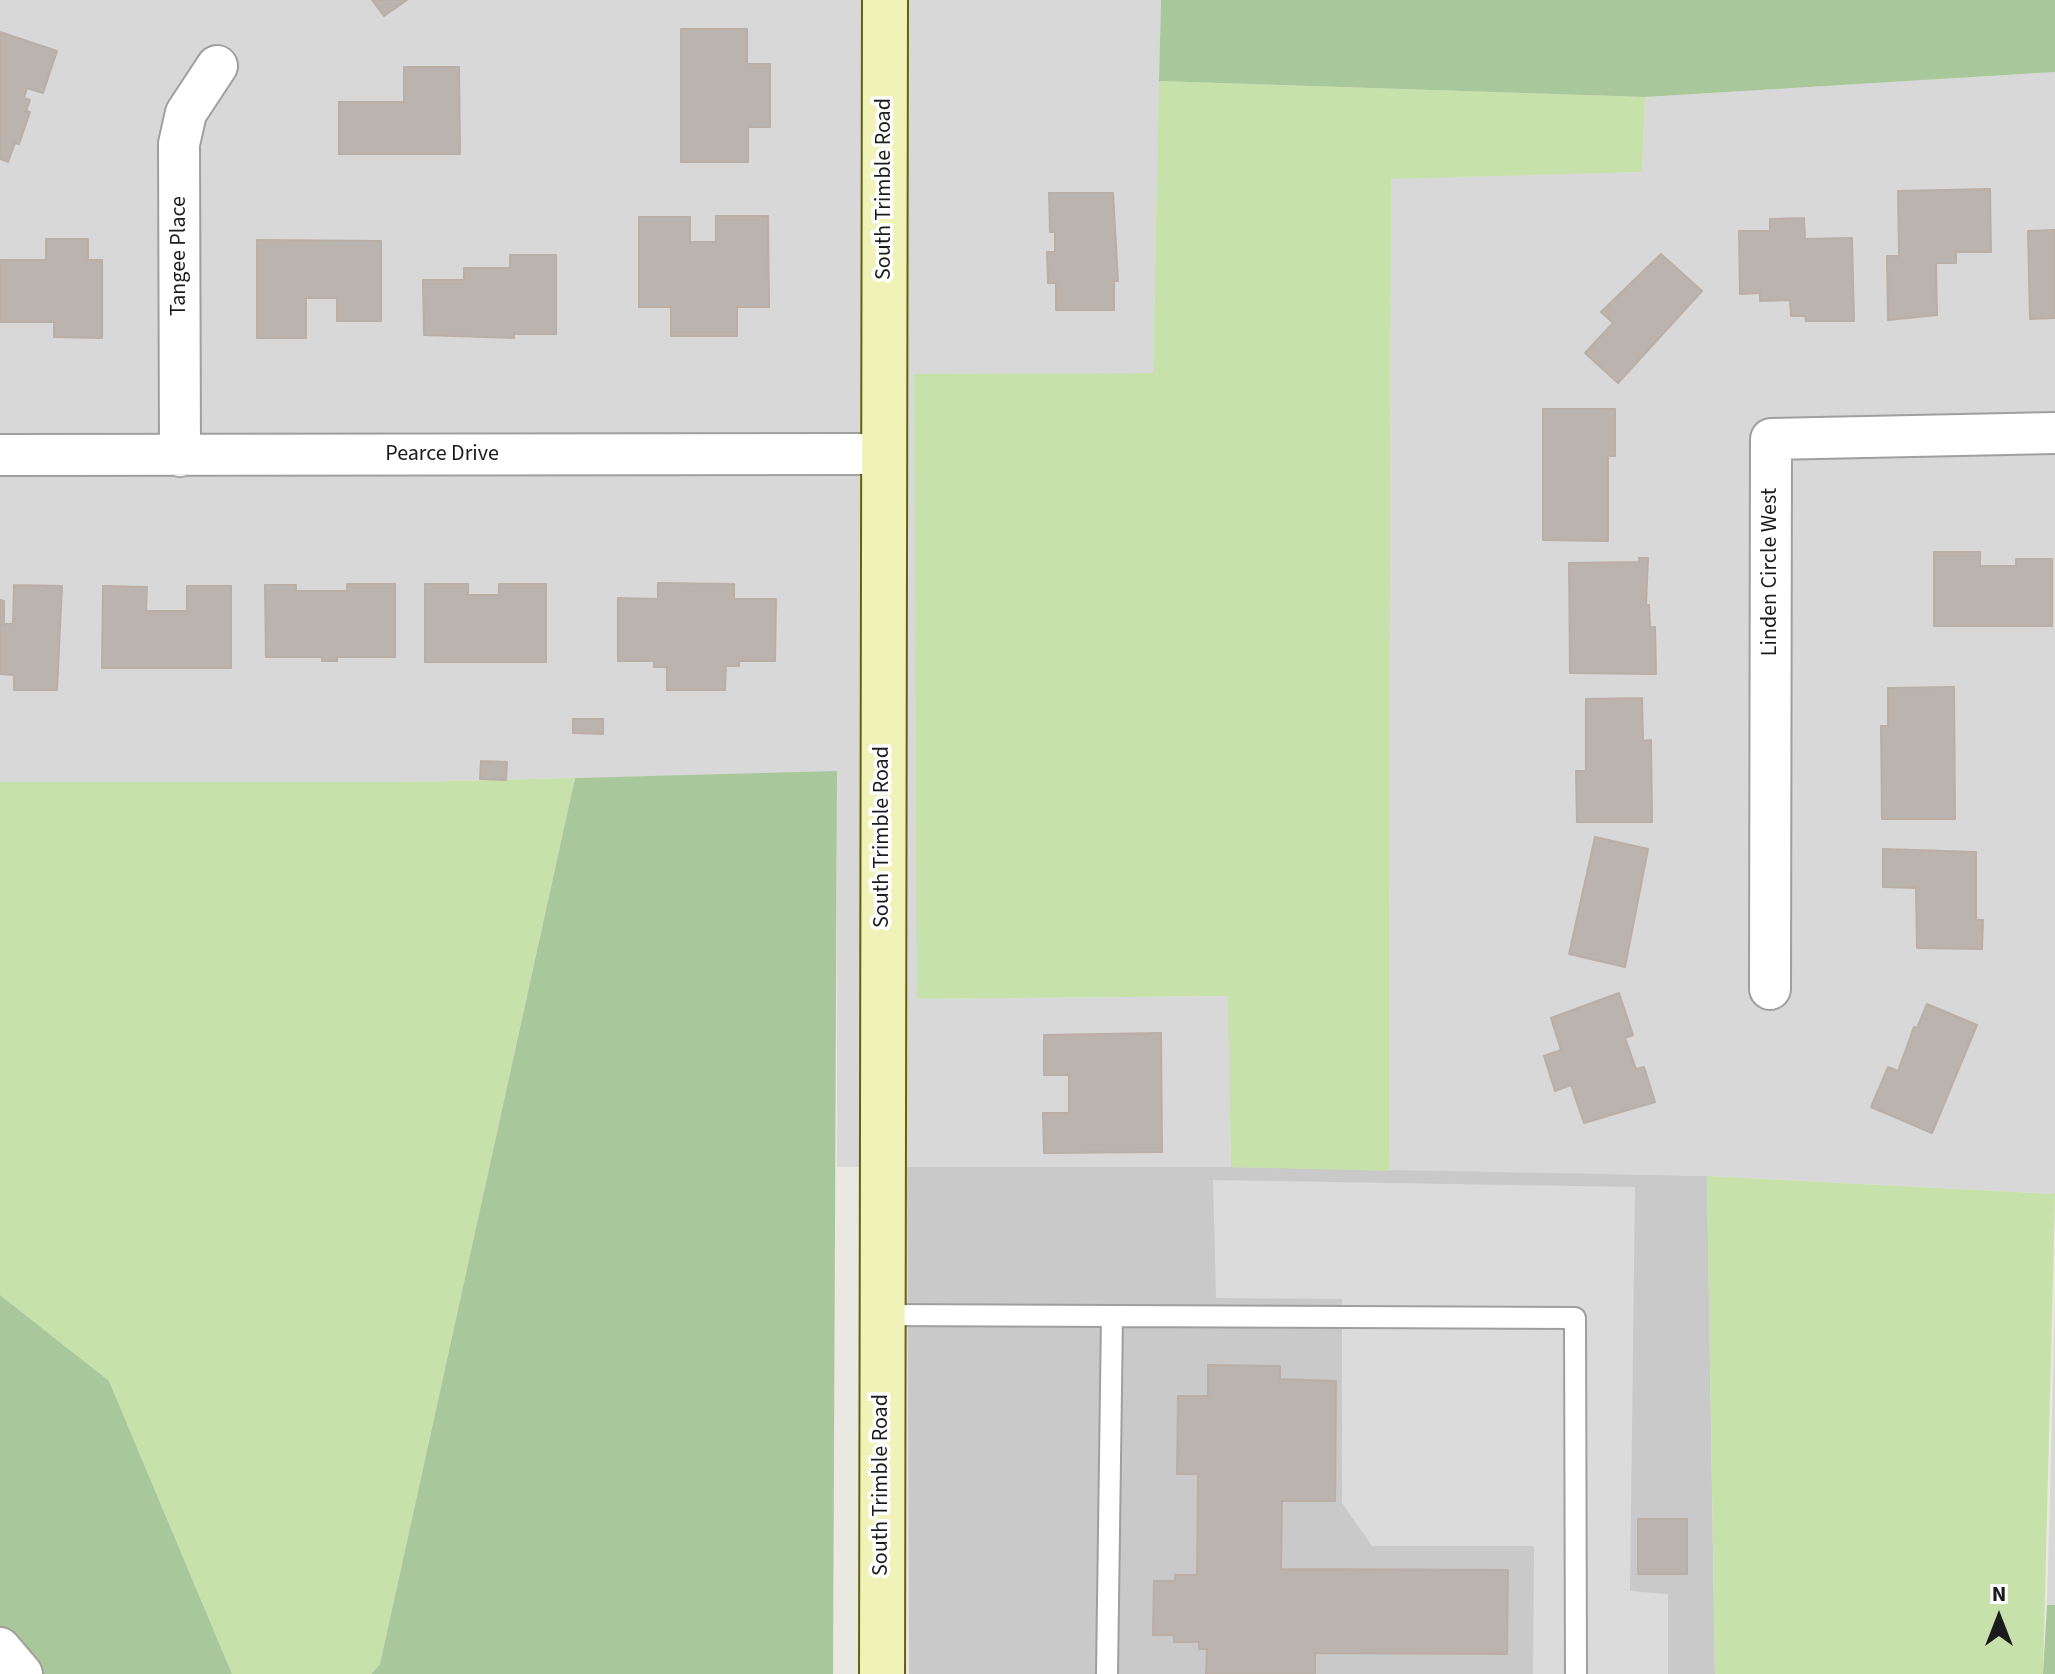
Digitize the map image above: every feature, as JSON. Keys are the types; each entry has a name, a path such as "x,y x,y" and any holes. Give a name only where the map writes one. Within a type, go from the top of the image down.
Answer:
{"main road":[{"name":"South Trimble Road","path":"882,1674 885,0"}],"street":[{"name":"Tangee Place","path":"180,456 179,144 186,113 217,66"},
{"name":"Linden Circle West","path":"1770,989 1771,439 2055,433"},
{"name":"Pearce Drive","path":"0,455 884,454"},
{"path":"0,1648 22,1674"}],"lane":[{"path":"883,1315 1575,1318 1576,1674"},
{"path":"1107,1674 1112,1316"}],"shaded area":[{"path":"0,0 1161,0 1153,374 915,374 918,999 1229,996 1231,1167 837,1167 837,772 404,782 0,782"},
{"path":"2055,72 2055,1194 1707,1176 1389,1171 1391,178 1642,172 1645,97"},
{"path":"907,1167 1231,1167 1707,1176 1715,1674 909,1674"},
{"path":"1213,1180 1635,1187 1630,1591 1668,1594 1668,1674 1533,1674 1534,1546 1372,1546 1342,1503 1342,1299 1216,1298"},
{"path":"2055,1303 2055,1605 2047,1605"}],"green space":[{"path":"1161,0 2055,0 2055,72 1645,97 1159,81"},
{"path":"1159,81 1645,97 1642,172 1391,179 1389,1171 1231,1167 1228,996 917,999 914,374 1153,373"},
{"path":"837,771 833,1674 371,1674 380,1664 575,778"},
{"path":"575,778 380,1664 371,1674 232,1674 109,1381 0,1295 0,782 404,782"},
{"path":"1707,1176 2055,1194 2043,1674 1715,1674"},
{"path":"0,1295 109,1381 232,1674 0,1674"},
{"path":"2047,1605 2055,1605 2055,1674 2043,1674"}],"building":[{"path":"372,0 407,0 384,16"},
{"path":"681,29 747,29 747,64 770,64 770,127 748,127 748,162 681,162"},
{"path":"0,32 57,51 43,93 27,88 24,98 30,100 26,111 30,112 19,144 15,143 8,162 0,159"},
{"path":"404,67 459,67 460,154 339,154 339,102 404,102"},
{"path":"1990,189 1991,252 1956,252 1956,263 1936,263 1937,315 1888,320 1887,256 1899,256 1898,191"},
{"path":"1049,193 1113,193 1118,281 1114,281 1114,310 1056,310 1056,283 1048,283 1047,252 1055,252 1055,232 1050,232"},
{"path":"716,216 768,216 769,307 737,307 737,336 671,336 671,307 639,307 639,217 690,217 690,242 716,242"},
{"path":"1804,218 1805,239 1852,238 1854,321 1806,321 1805,316 1791,316 1790,300 1760,301 1760,293 1740,294 1739,231 1770,231 1770,219"},
{"path":"2055,230 2055,318 2030,319 2028,231"},
{"path":"46,239 88,239 88,260 102,260 102,338 54,337 54,322 0,322 0,260 46,260"},
{"path":"257,240 381,241 381,321 337,321 337,298 306,298 306,338 257,338"},
{"path":"1661,254 1702,291 1618,383 1585,353 1613,323 1601,312"},
{"path":"510,255 556,255 556,334 514,334 514,338 424,335 423,280 464,280 464,268 510,268"},
{"path":"1543,409 1615,409 1615,456 1608,456 1608,541 1543,540"},
{"path":"1934,552 1980,552 1980,566 2016,566 2016,559 2052,559 2052,626 1934,626"},
{"path":"1639,558 1648,558 1646,605 1649,605 1650,627 1655,627 1656,674 1570,673 1569,563 1639,562"},
{"path":"658,583 734,584 734,599 776,599 775,661 739,661 739,666 726,666 725,690 667,690 667,667 654,667 654,661 618,661 618,598 658,599"},
{"path":"347,584 395,584 395,657 337,657 337,661 322,661 322,657 266,657 265,585 296,585 296,591 347,591"},
{"path":"425,584 468,584 468,595 499,595 499,584 546,584 546,662 425,662"},
{"path":"14,585 62,586 57,690 14,690 14,675 0,674 0,600 4,601 4,624 13,624"},
{"path":"103,586 147,587 146,611 187,611 187,586 231,586 231,668 102,668"},
{"path":"1954,687 1955,819 1882,819 1881,726 1888,726 1888,688"},
{"path":"1642,698 1643,741 1651,740 1652,822 1577,822 1576,771 1586,771 1586,699"},
{"path":"573,719 603,719 603,734 573,733"},
{"path":"481,761 507,762 506,780 480,779"},
{"path":"1595,837 1648,849 1625,967 1569,954"},
{"path":"1883,849 1976,852 1976,920 1983,920 1982,949 1917,948 1916,888 1883,887"},
{"path":"1619,993 1633,1035 1625,1038 1636,1069 1644,1067 1655,1102 1584,1123 1571,1085 1555,1091 1544,1056 1561,1050 1551,1018"},
{"path":"1927,1004 1977,1025 1932,1133 1871,1107 1888,1067 1898,1071 1914,1027 1917,1028"},
{"path":"1161,1033 1162,1152 1044,1153 1043,1113 1069,1113 1069,1075 1044,1075 1044,1035"},
{"path":"1208,1365 1280,1366 1280,1379 1336,1381 1335,1501 1282,1501 1281,1569 1508,1570 1507,1654 1315,1653 1315,1674 1206,1674 1207,1649 1199,1649 1199,1642 1174,1642 1174,1635 1153,1635 1154,1581 1175,1581 1175,1575 1197,1575 1198,1474 1177,1474 1178,1396 1208,1396"},
{"path":"1638,1519 1687,1519 1687,1574 1638,1574"}]}
